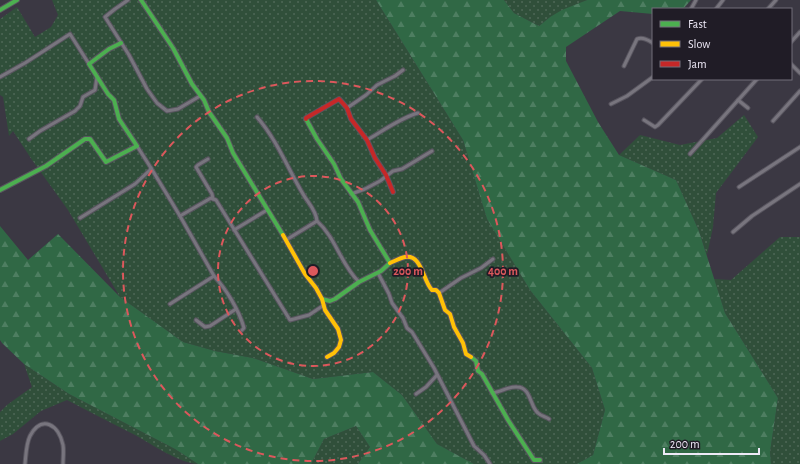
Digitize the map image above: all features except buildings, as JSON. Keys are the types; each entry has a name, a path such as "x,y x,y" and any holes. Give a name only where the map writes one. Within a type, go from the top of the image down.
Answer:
{"street":[{"path":"0,10 17,0"},
{"path":"128,0 105,18 129,55 147,89 157,103 167,111 178,109 200,96"},
{"path":"141,0 173,48 192,84 204,100 209,112 227,138 233,153 267,210 277,223 292,252 322,299 325,310 338,329 341,340 339,347 334,353 327,357"},
{"path":"717,8 723,0"},
{"path":"769,8 776,0"},
{"path":"792,41 800,32"},
{"path":"0,77 70,34 108,94 112,96 118,104 117,113 120,120 180,216 214,276 225,289 243,323 244,328 242,330"},
{"path":"624,66 637,40 641,38 647,39 652,42"},
{"path":"89,64 121,43"},
{"path":"792,65 800,73"},
{"path":"347,108 366,95 377,85 403,70"},
{"path":"29,139 75,111 80,106 83,97 95,90 97,77"},
{"path":"611,104 627,96 652,78"},
{"path":"644,120 655,127 658,125 701,80"},
{"path":"690,154 756,80"},
{"path":"773,121 800,91"},
{"path":"390,262 370,230 358,202 341,179 334,164 307,122 306,118 338,98 347,108 351,119 367,140 375,158 386,175 393,192"},
{"path":"738,100 748,108"},
{"path":"367,140 396,123 418,113"},
{"path":"257,118 273,140 304,196 313,209 317,221 335,244 350,272 359,282"},
{"path":"0,190 46,166 85,139 90,139 106,162 137,146"},
{"path":"739,187 800,147"},
{"path":"351,194 365,189 380,181 386,175 414,163 432,151"},
{"path":"208,159 196,167 212,194 213,199 216,200 290,320 309,315 324,305"},
{"path":"80,218 135,184 151,168"},
{"path":"733,232 752,216 800,184"},
{"path":"180,216 211,198 213,199"},
{"path":"234,230 267,210"},
{"path":"286,240 317,221"},
{"path":"322,299 330,301 335,299 359,282 384,269 390,262 406,257 412,257 422,268 428,286 439,293 445,310 450,314 454,327 463,343 466,354 476,361 478,371 482,374 508,420 534,460 540,460"},
{"path":"439,293 460,278 481,268 493,259"},
{"path":"378,273 392,303 400,313 407,328 412,332 428,357 474,446 484,455 490,464"},
{"path":"170,304 214,276"},
{"path":"196,320 205,327 210,326 236,309"},
{"path":"416,394 426,387 437,375"},
{"path":"492,393 509,388 523,388 537,413 550,419"},
{"path":"25,464 30,438 38,426 42,423 52,426 63,443 63,464"}],"green space":[{"path":"52,0 376,0 463,140 487,219 530,290 592,368 605,410 593,455 577,464 474,464 437,444 402,395 373,372 313,379 253,358 215,351 183,342 120,297 68,210 13,131 9,136 3,97 0,95 0,19 17,7 35,37 51,27 58,15"},
{"path":"376,0 504,0 514,13 539,26 562,10 587,0 691,0 684,8 652,8 652,14 620,11 566,47 566,61 598,122 619,155 676,180 699,231 725,313 778,398 770,452 771,464 577,464 593,455 605,410 592,368 530,290 487,219 463,140"},
{"path":"504,0 587,0 550,17 539,26 514,13"},
{"path":"744,115 758,137 716,193 713,227 707,255 699,231 676,180 619,155 640,135 680,145 717,138"},
{"path":"0,226 28,260 58,234 120,297 183,342 215,351 253,358 313,379 373,372 402,395 437,444 474,464 358,464 370,447 356,426 324,439 311,464 198,464 175,449 69,394 24,364 2,343 0,340"},
{"path":"780,237 800,237 800,464 771,464 770,452 778,398 725,313 714,279 731,280"},
{"path":"24,364 69,394 175,449 198,464 183,461 67,400 41,411 13,434 0,441 0,412 7,405 32,387"},
{"path":"356,426 370,447 358,464 311,464 324,439"}],"traffic: fast":[{"path":"0,10 17,0"},
{"path":"141,0 173,48 192,84 204,100 209,112 227,138 233,153 283,235"},
{"path":"0,190 46,166 85,139 90,139 106,162 137,146 119,119 114,100 108,94 89,64 109,49 121,43"},
{"path":"306,119 317,139 334,164 341,179 358,202 370,230 390,263 381,271 359,282 335,299 330,301 322,299"},
{"path":"471,357 476,361 478,371 482,374 508,420 534,460 540,460"}],"traffic: slow":[{"path":"283,235 305,274 316,288 322,299 325,310 338,329 341,340 339,347 334,353 327,357"},
{"path":"390,263 405,257 411,257 419,264 429,286 432,290 436,290 439,293 445,310 450,314 454,327 463,343 466,354 471,357"}],"traffic: jam":[{"path":"306,119 339,99 347,108 351,119 367,140 375,158 386,175 393,192"}]}
